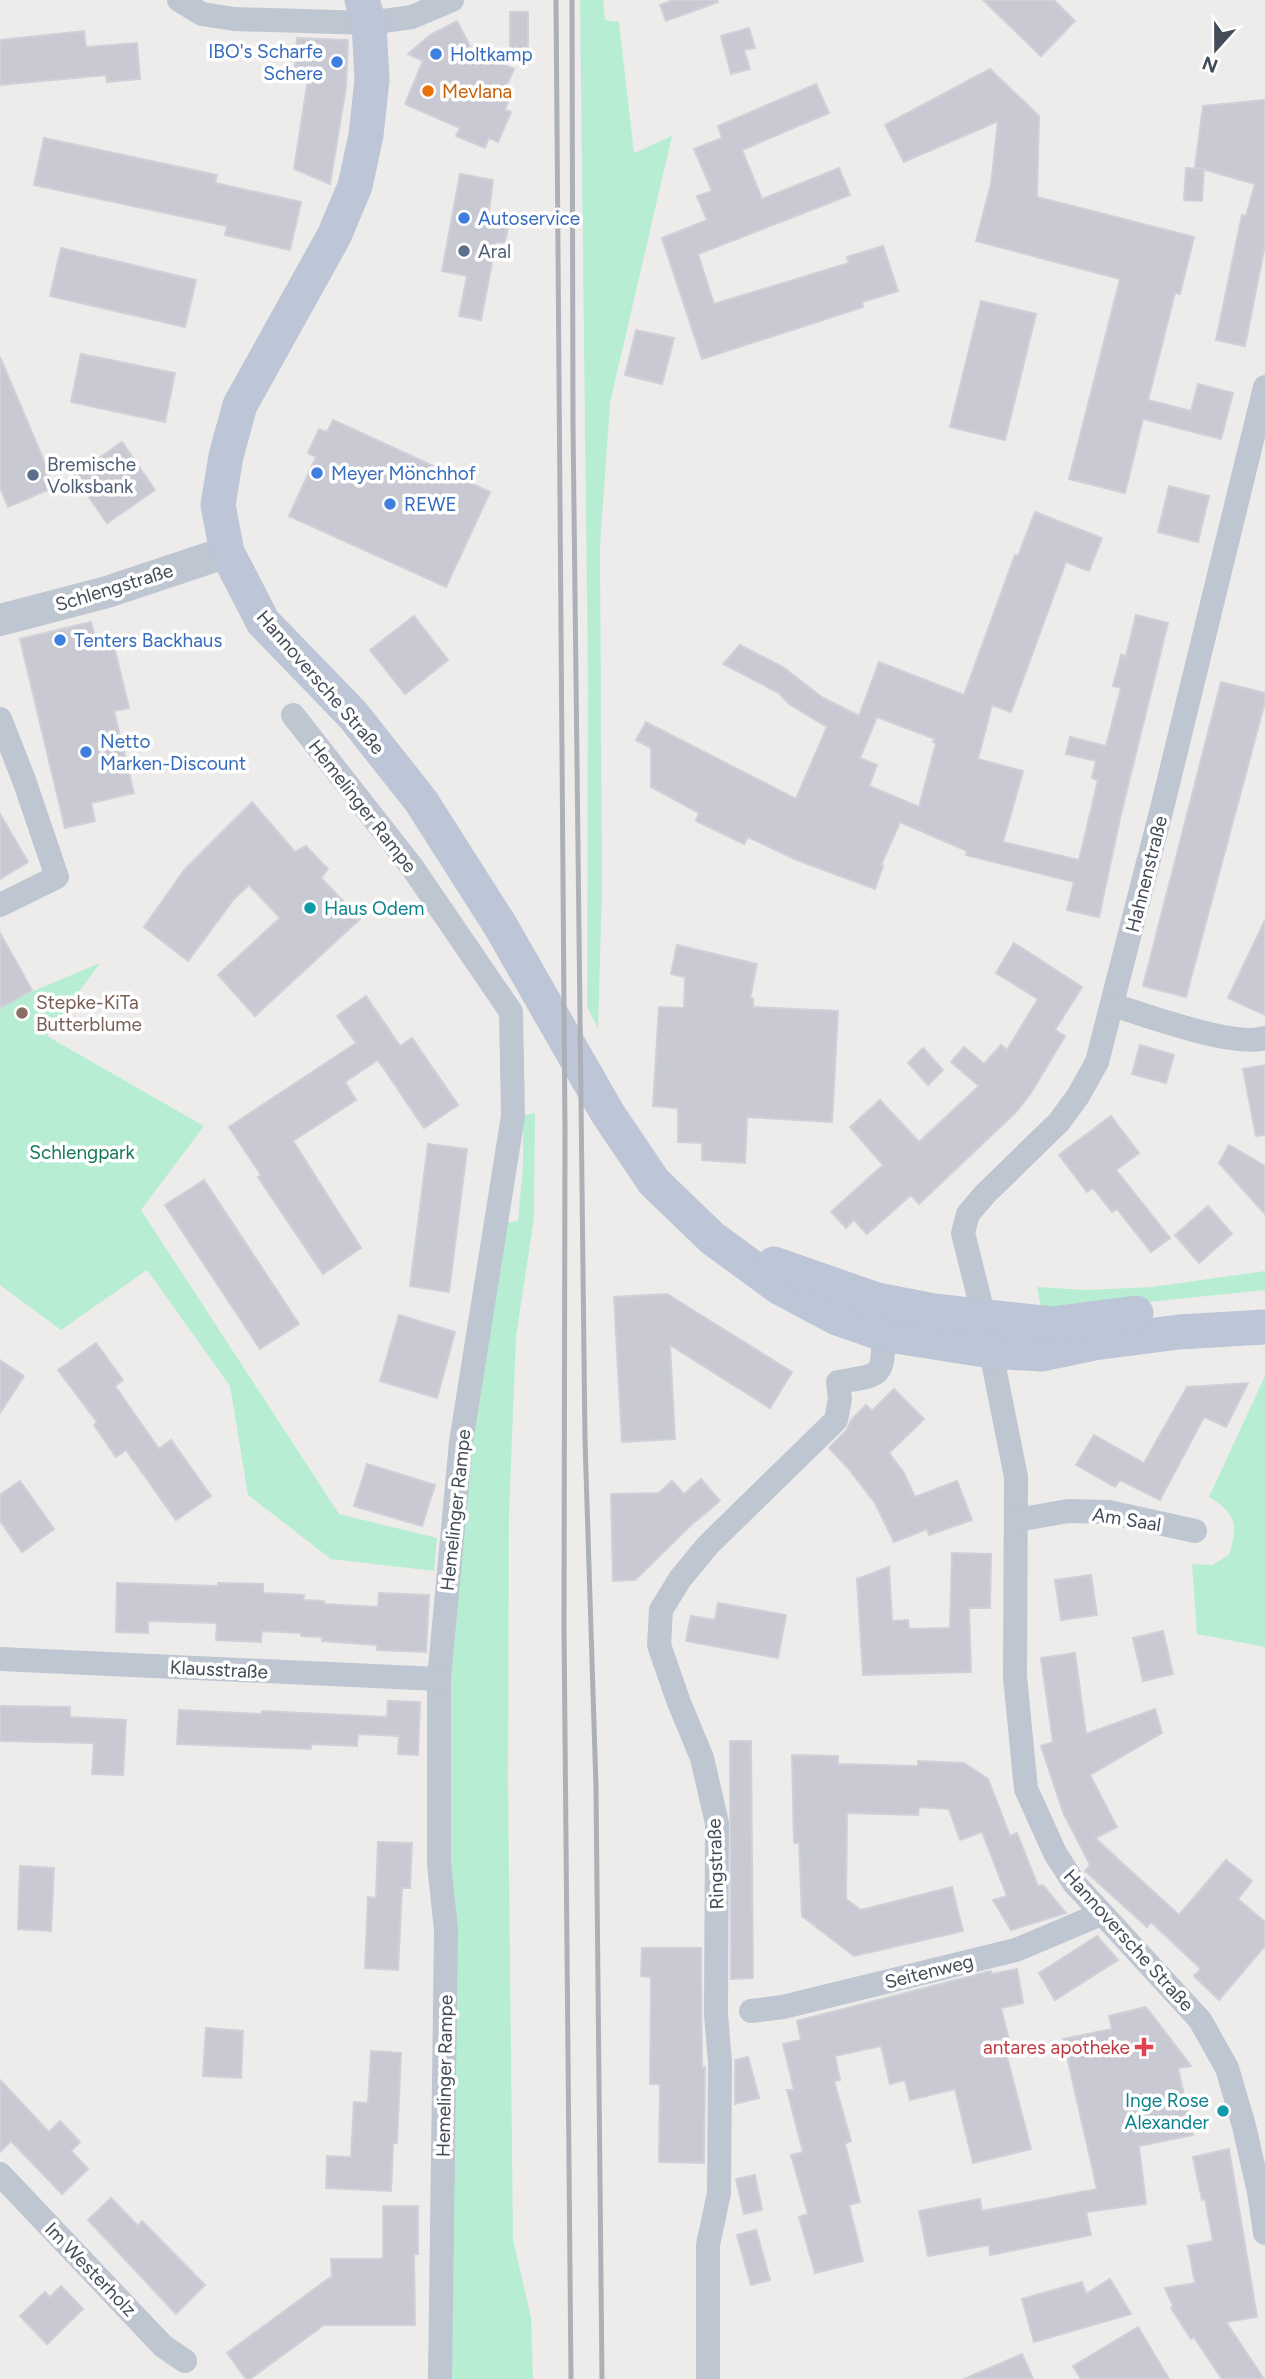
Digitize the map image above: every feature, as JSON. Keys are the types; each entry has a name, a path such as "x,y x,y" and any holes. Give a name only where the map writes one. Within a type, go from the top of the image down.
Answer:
{"main road":[{"name":"Hannoversche Straße","path":"366,12 372,80 366,135 355,186 334,236 240,405 226,456 218,505 227,552 264,622 353,715 421,801 506,935 608,1114 654,1182 712,1237 779,1287 837,1318 883,1334 991,1352"},
{"name":"Hannoversche Straße","path":"712,1237 790,1271 877,1300 984,1317"},
{"path":"984,1317 1052,1324 1177,1308 1265,1303"},
{"path":"991,1352 1041,1354 1094,1343 1178,1332 1265,1326"}],"street":[{"path":"178,0 202,14 234,19 366,12 412,18 452,0"},
{"name":"Hahnenstraße","path":"984,1317 963,1233 968,1214 1059,1122 1078,1096 1097,1062 1164,804 1265,387"},
{"name":"Schlengstraße","path":"0,620 107,592 227,552"},
{"name":"Hemelinger Rampe","path":"293,715 412,867 511,1012 513,1116 461,1442 439,1679 439,1864 446,1930 440,2379"},
{"path":"0,719 57,877 0,905"},
{"path":"1112,1004 1229,1039 1265,1038"},
{"name":"Hannoversche Straße","path":"984,1317 1016,1477 1015,1676 1026,1789 1055,1853 1074,1883 1200,2020 1227,2068 1244,2126 1265,2233"},
{"name":"Ringstraße","path":"708,2379 708,2245 719,2193 717,1823 702,1758 659,1645 662,1610 680,1579 708,1545 836,1420 840,1399 838,1382 878,1373 884,1362 883,1334"},
{"name":"Am Saal","path":"1017,1520 1068,1511 1109,1512 1195,1531"},
{"name":"Klausstraße","path":"0,1659 439,1679"},
{"name":"Seitenweg","path":"751,2011 783,2007 1016,1950 1101,1914"},
{"name":"Im Westerholz","path":"0,2174 163,2346 185,2361"}],"green space":[{"path":"580,0 603,0 605,20 619,22 634,153 672,136 610,403 600,547 602,889 598,1028 587,1007 588,686"},
{"name":"Schlengpark","path":"100,963 47,1036 204,1126 141,1210 339,1514 437,1538 434,1571 331,1559 248,1495 230,1386 147,1270 61,1330 0,1285 0,1005"},
{"path":"535,1113 534,1218 516,1337 509,1514 508,1781 513,2239 531,2318 533,2379 451,2379 449,1680 468,1455 505,1223 518,1221 523,1165 523,1115"},
{"path":"1265,1271 1265,1290 1042,1313 1037,1287 1086,1290 1152,1287"},
{"path":"1265,1376 1265,1647 1197,1634 1192,1564 1212,1565 1229,1555 1234,1536 1233,1521 1225,1509 1209,1497"}],"building":[{"path":"673,0 718,2 666,21 660,5"},
{"path":"983,0 1054,0 1075,21 1041,56"},
{"path":"510,12 528,12 528,58 510,58"},
{"path":"457,21 472,50 514,69 502,96 509,99 505,110 511,112 498,142 489,138 485,148 456,136 460,128 405,104 423,61 408,54 430,35"},
{"path":"749,28 755,48 744,50 750,69 731,74 721,36"},
{"path":"84,31 86,47 137,43 140,79 107,82 106,75 0,85 0,40"},
{"path":"297,38 348,40 346,87 330,184 294,169 308,79 294,78"},
{"path":"990,69 1039,116 1037,197 1194,237 1180,294 1175,293 1148,400 1191,411 1198,384 1233,393 1221,439 1143,419 1125,493 1069,479 1120,279 976,241 991,184 998,121 904,162 885,125"},
{"path":"816,84 829,113 742,150 762,199 839,168 850,195 698,254 714,304 849,263 847,257 883,246 898,291 862,302 863,307 702,359 662,238 707,220 697,196 712,191 694,149 722,138 718,126"},
{"path":"1265,100 1265,245 1245,346 1216,340 1242,215 1246,216 1255,184 1195,167 1203,106"},
{"path":"44,138 217,175 215,183 301,202 290,250 225,235 227,226 34,185"},
{"path":"1186,168 1204,169 1202,201 1184,200"},
{"name":"Aral","path":"460,174 493,180 489,212 510,216 505,243 496,242 481,320 459,316 467,276 442,271"},
{"path":"61,248 196,280 185,327 50,296"},
{"path":"981,301 1036,314 1005,440 950,427"},
{"path":"636,330 674,338 662,384 625,375"},
{"path":"81,354 175,373 165,422 71,402"},
{"path":"0,357 55,487 8,507 0,487"},
{"name":"REWE","path":"333,420 490,492 446,587 289,516 316,457 308,453 319,429 327,432"},
{"path":"122,442 155,490 107,523 74,476"},
{"path":"1169,486 1209,496 1198,542 1158,532"},
{"path":"1035,512 1102,538 1089,571 1066,562 1011,712 992,705 978,759 1023,771 1003,842 1079,860 1098,780 1092,778 1096,761 1066,754 1070,737 1106,746 1121,688 1113,686 1121,655 1126,656 1136,615 1168,623 1121,814 1099,917 1067,910 1074,882 966,855 967,851 900,822 881,865 883,866 875,889 797,860 748,837 744,844 696,821 699,813 651,787 651,748 636,740 646,722 796,799 827,727 789,704 779,693 723,664 740,645 783,667 823,698 859,716 879,662 964,695 1015,555 1018,556","holes":["877,717 935,739 919,807 869,786 877,765 860,758"]},
{"path":"414,616 448,660 405,694 370,650"},
{"name":"Netto Marken-Discount","path":"91,622 96,642 112,638 129,708 114,711 134,793 91,803 95,821 65,828 20,639"},
{"path":"1221,682 1265,693 1265,702 1186,997 1143,986"},
{"name":"Haus Odem","path":"252,802 295,852 306,846 328,869 321,878 360,919 255,1016 218,975 280,918 249,885 234,899 188,961 144,927 185,869"},
{"path":"0,814 28,862 0,879"},
{"path":"1265,920 1265,1015 1228,998"},
{"path":"0,933 32,990 0,1008"},
{"path":"1014,943 1082,987 1055,1030 1065,1036 1017,1111 919,1204 911,1195 867,1234 854,1220 846,1228 831,1212 883,1165 850,1127 880,1100 919,1142 979,1086 951,1062 964,1047 984,1064 1001,1045 1007,1050 1038,999 996,973"},
{"path":"677,945 757,964 750,998 753,998 753,1007 838,1011 832,1122 747,1117 745,1163 702,1160 702,1143 678,1142 678,1108 653,1106 659,1007 684,1008 685,977 671,974"},
{"path":"366,996 400,1046 412,1038 458,1105 424,1128 378,1060 345,1082 356,1100 293,1141 361,1248 323,1274 258,1177 261,1175 229,1127 356,1043 337,1016"},
{"path":"1140,1045 1174,1055 1166,1083 1132,1074"},
{"path":"923,1048 943,1070 928,1085 908,1063"},
{"path":"1265,1065 1265,1135 1256,1136 1243,1069"},
{"path":"1111,1116 1139,1153 1116,1170 1170,1238 1151,1252 1117,1209 1112,1212 1093,1188 1087,1192 1059,1155"},
{"path":"428,1144 467,1149 449,1292 410,1286"},
{"path":"1229,1145 1265,1166 1265,1214 1219,1163"},
{"path":"204,1180 299,1324 260,1349 165,1205"},
{"path":"1208,1206 1232,1234 1199,1263 1175,1235"},
{"path":"667,1294 792,1372 770,1408 670,1345 675,1439 622,1442 614,1297"},
{"path":"399,1315 455,1332 437,1398 380,1381"},
{"path":"96,1343 123,1380 115,1386 159,1449 171,1440 211,1496 176,1520 126,1450 116,1457 94,1425 97,1422 58,1370"},
{"path":"0,1360 24,1376 0,1413"},
{"path":"1248,1383 1226,1427 1204,1417 1160,1500 1120,1480 1115,1487 1076,1465 1094,1435 1144,1463 1187,1387"},
{"path":"894,1389 924,1419 889,1453 904,1473 915,1497 957,1481 972,1520 929,1535 927,1529 894,1542 875,1503 829,1448 866,1405 872,1411"},
{"path":"367,1464 435,1485 422,1526 354,1506"},
{"path":"701,1479 720,1501 691,1525 635,1580 613,1581 611,1494 659,1493 672,1481 684,1494"},
{"path":"20,1481 54,1529 22,1552 0,1521 0,1495"},
{"path":"952,1553 991,1554 990,1608 969,1608 971,1672 863,1675 857,1579 889,1567 892,1621 908,1620 909,1629 950,1628"},
{"path":"1091,1575 1097,1615 1061,1620 1055,1580"},
{"path":"117,1583 218,1586 218,1583 263,1584 263,1593 304,1595 303,1600 324,1601 324,1604 378,1607 379,1593 429,1595 426,1652 377,1650 377,1645 322,1641 322,1637 301,1636 301,1633 262,1631 261,1642 216,1640 217,1623 148,1621 148,1633 116,1632"},
{"path":"718,1603 786,1615 778,1658 686,1641 691,1616 715,1620"},
{"path":"1163,1631 1173,1674 1143,1681 1133,1638"},
{"path":"1075,1653 1086,1734 1155,1709 1162,1733 1090,1775 1117,1827 1095,1838 1179,1915 1226,1860 1252,1881 1238,1899 1265,1922 1265,1946 1219,2000 1194,1976 1201,1969 1151,1922 1147,1927 1085,1871 1090,1865 1063,1812 1041,1746 1053,1742 1041,1658"},
{"path":"388,1701 420,1702 418,1755 398,1754 399,1736 358,1734 357,1746 311,1744 311,1749 177,1744 179,1710 387,1717"},
{"path":"0,1706 70,1707 70,1717 126,1720 123,1775 92,1774 94,1743 0,1741"},
{"path":"730,1741 751,1741 753,1978 731,1979"},
{"path":"792,1755 838,1756 838,1764 918,1766 918,1761 964,1763 988,1779 1010,1836 1017,1833 1038,1886 1043,1885 1066,1913 1011,1930 993,1900 1007,1896 982,1832 960,1840 949,1809 919,1807 918,1815 847,1813 846,1899 861,1910 952,1887 963,1931 854,1956 802,1916 799,1843 794,1843"},
{"path":"378,1842 412,1843 410,1888 402,1888 398,1970 365,1968 368,1897 376,1898"},
{"path":"20,1866 54,1868 51,1931 18,1929"},
{"path":"1097,1936 1118,1960 1055,2000 1039,1973"},
{"path":"642,1948 701,1948 702,2068 705,2067 704,2163 659,2162 660,2084 650,2084 651,1977 641,1976"},
{"path":"1017,1969 1023,2003 1001,2008 1012,2052 1006,2053 1031,2149 973,2163 955,2089 910,2100 905,2080 890,2084 881,2046 835,2056 840,2080 834,2081 851,2141 845,2144 860,2202 849,2205 863,2261 815,2273 799,2217 808,2214 791,2155 803,2152 787,2090 794,2090 783,2044 801,2040 797,2021 991,1971 992,1974"},
{"path":"1146,2007 1191,2066 1178,2068 1193,2135 1139,2146 1146,2204 1086,2212 1091,2235 990,2255 989,2245 928,2256 919,2211 980,2199 982,2211 1097,2189 1063,2039 1112,2029 1109,2016"},
{"path":"206,2028 243,2031 241,2078 203,2076"},
{"path":"371,2051 401,2053 397,2143 393,2143 391,2191 326,2188 327,2156 351,2157 354,2102 368,2103"},
{"path":"748,2057 759,2098 735,2104 735,2060"},
{"path":"0,2080 49,2132 60,2121 80,2142 71,2151 88,2169 62,2194 11,2141 0,2152"},
{"path":"1229,2149 1257,2317 1226,2322 1264,2379 1222,2379 1171,2308 1173,2306 1165,2288 1195,2283 1188,2246 1213,2241 1193,2157"},
{"path":"755,2175 762,2210 744,2214 736,2179"},
{"path":"111,2198 138,2226 142,2221 205,2285 176,2314 88,2220"},
{"path":"383,2206 418,2206 418,2254 414,2254 415,2325 324,2325 250,2379 246,2379 227,2353 332,2276 331,2259 383,2259"},
{"path":"756,2230 770,2280 751,2285 737,2235"},
{"path":"1110,2279 1131,2314 1034,2342 1022,2299 1082,2282 1086,2294"},
{"path":"61,2286 83,2309 47,2344 20,2316 45,2292 50,2297"},
{"path":"1138,2327 1169,2379 1081,2379 1073,2366"},
{"path":"1022,2354 1033,2379 964,2379"}],"railway":[{"path":"556,0 565,1131 564,1626 571,2379"},
{"path":"572,0 573,424 585,1440 596,1787 602,2379"}],"place":[{"name":"Holtkamp","path":"436,54"},
{"name":"IBO's Scharfe Schere","path":"337,62"},
{"name":"Mevlana","path":"428,91"},
{"name":"Autoservice","path":"464,218"},
{"name":"Aral","path":"464,251"},
{"name":"Meyer Mönchhof","path":"317,473"},
{"name":"Bremische Volksbank","path":"33,475"},
{"name":"REWE","path":"390,504"},
{"name":"Tenters Backhaus","path":"60,640"},
{"name":"Netto Marken-Discount","path":"86,752"},
{"name":"Haus Odem","path":"310,908"},
{"name":"Stepke-KiTa Butterblume","path":"22,1013"},
{"name":"antares apotheke","path":"1144,2047"},
{"name":"Inge Rose Alexander","path":"1223,2111"}]}
